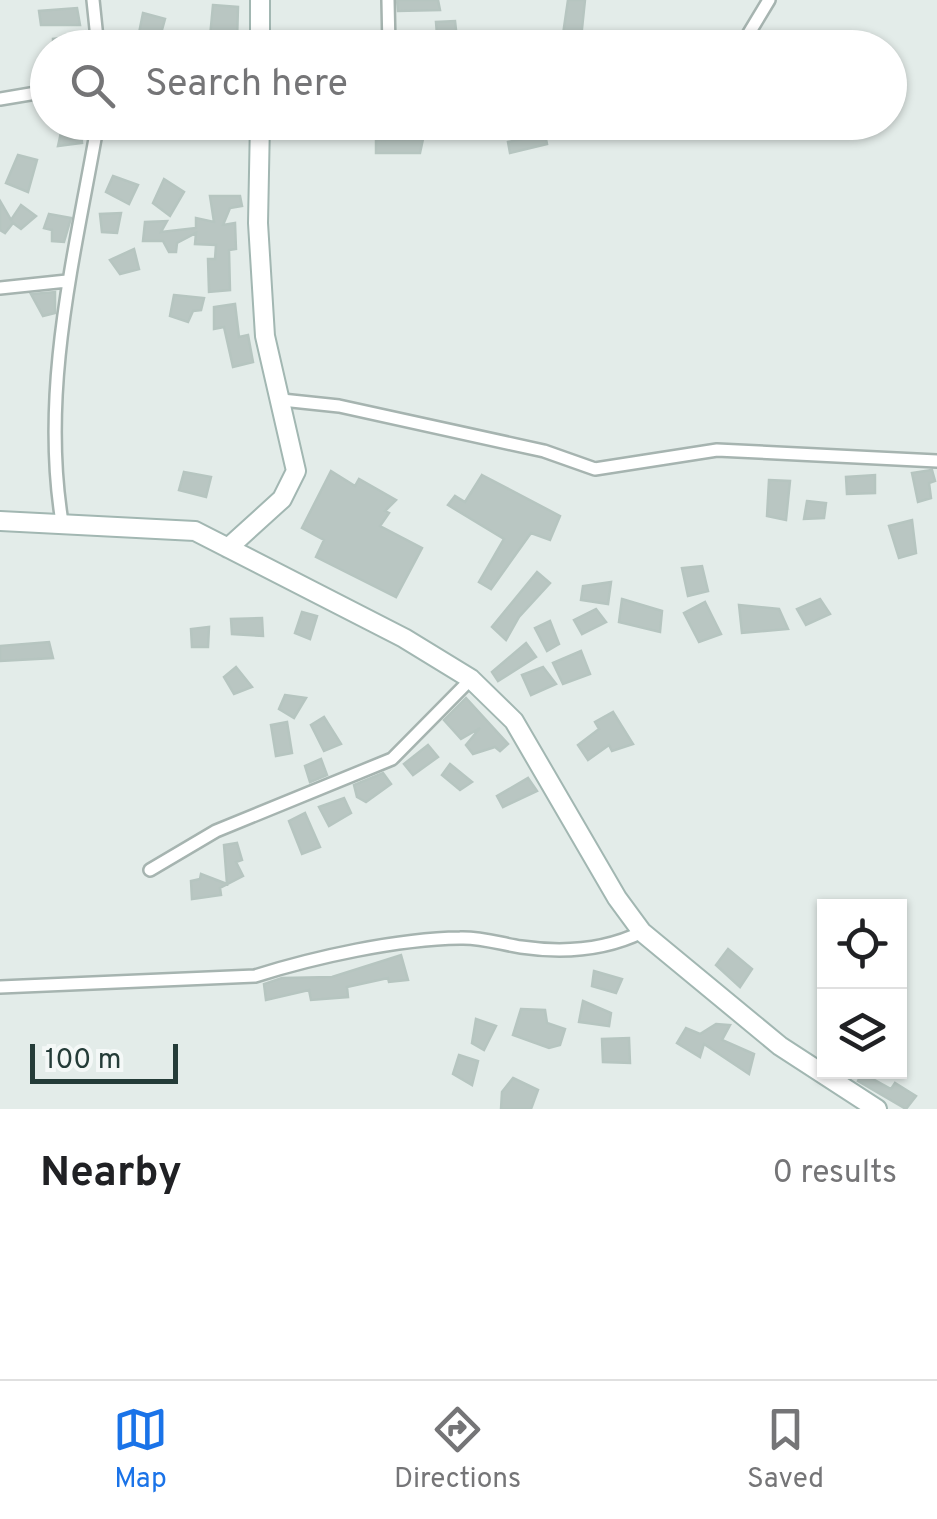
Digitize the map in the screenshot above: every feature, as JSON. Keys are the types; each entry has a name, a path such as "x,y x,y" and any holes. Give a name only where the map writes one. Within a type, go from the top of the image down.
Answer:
{"street":[{"path":"93,0 96,30"},
{"path":"260,0 260,30"},
{"path":"388,0 389,30"},
{"path":"751,30 769,0"},
{"path":"0,99 30,94"},
{"path":"62,522 54,476 54,399 68,312 67,281 94,140"},
{"path":"228,548 292,486 296,471 266,336 260,277 260,140"},
{"path":"0,288 67,281"},
{"path":"282,400 339,406 544,451 595,469 717,450 937,461"},
{"path":"0,520 178,527 228,548 404,638 471,679 514,721 617,898 642,932 780,1046 877,1109"},
{"path":"150,870 216,831 392,759 471,679"},
{"path":"0,987 256,976 294,964 446,938 527,948 612,947 642,932"}],"building":[{"path":"397,0 438,0 440,10 398,11"},
{"path":"568,0 585,0 582,30 564,30"},
{"path":"213,5 238,7 237,30 211,30"},
{"path":"77,8 80,25 41,25 39,11"},
{"path":"143,13 165,19 162,30 140,30"},
{"path":"455,21 456,30 437,30 436,22"},
{"path":"59,140 82,140 82,143 58,146"},
{"path":"376,140 423,140 420,153 376,153"},
{"path":"546,140 547,144 510,153 508,142"},
{"path":"18,155 37,160 28,192 6,183"},
{"path":"113,176 138,185 129,204 106,192"},
{"path":"164,179 184,192 170,216 153,203"},
{"path":"210,196 240,196 242,206 230,208 223,225 235,223 236,249 229,250 230,290 209,292 208,259 215,259 216,245 195,244 196,233 177,243 176,252 169,252 163,241 143,241 145,222 167,221 161,232 196,228 196,218 214,222"},
{"path":"0,201 11,220 21,205 36,216 21,229 13,223 5,233 0,230"},
{"path":"121,213 117,233 102,232 100,214"},
{"path":"49,214 71,218 64,242 52,241 52,230 44,228"},
{"path":"134,249 139,269 120,274 110,260"},
{"path":"55,292 55,313 43,316 31,294"},
{"path":"174,295 204,298 201,310 193,311 188,322 170,316"},
{"path":"235,304 239,337 248,335 253,362 233,367 224,327 214,329 214,307"},
{"path":"932,470 935,481 929,483 931,498 918,502 912,473"},
{"path":"331,471 355,486 359,479 396,500 385,511 389,513 380,526 422,548 396,597 316,557 324,540 302,528"},
{"path":"184,472 211,477 206,497 179,490"},
{"path":"482,475 560,516 550,540 531,533 491,589 479,582 504,539 448,505 455,496 465,502"},
{"path":"875,475 875,493 847,494 846,477"},
{"path":"769,480 790,481 786,520 767,516"},
{"path":"807,501 826,503 824,518 804,519"},
{"path":"912,520 916,553 899,558 889,526"},
{"path":"702,566 708,591 688,596 682,568"},
{"path":"537,572 550,583 519,617 506,640 492,627"},
{"path":"611,582 608,604 581,600 583,586"},
{"path":"622,599 662,611 660,632 619,622"},
{"path":"820,599 830,614 806,625 797,609"},
{"path":"705,602 721,634 699,642 684,613"},
{"path":"739,605 779,609 788,629 742,633"},
{"path":"596,609 606,622 582,634 574,620"},
{"path":"302,612 317,616 310,639 295,633"},
{"path":"262,618 263,636 232,634 231,619"},
{"path":"550,621 559,644 547,651 535,628"},
{"path":"209,627 208,647 192,647 191,629"},
{"path":"49,642 53,658 0,661 0,646"},
{"path":"526,643 536,657 498,681 492,672"},
{"path":"581,651 590,674 563,684 553,663"},
{"path":"236,667 252,687 234,694 224,677"},
{"path":"543,667 556,684 531,695 522,675"},
{"path":"285,695 306,698 294,718 279,709"},
{"path":"466,698 508,744 500,751 495,747 473,754 466,745 480,728 461,739 444,720"},
{"path":"613,712 633,744 612,751 609,745 588,760 578,745 599,729 595,722"},
{"path":"324,717 341,744 324,751 311,725"},
{"path":"287,722 292,753 276,756 271,725"},
{"path":"428,745 438,757 413,775 404,764"},
{"path":"321,759 327,775 310,782 305,766"},
{"path":"450,764 472,782 460,790 442,775"},
{"path":"383,773 391,784 366,802 357,797 354,785"},
{"path":"528,778 537,791 503,807 497,796"},
{"path":"344,798 351,813 329,826 319,807"},
{"path":"305,813 320,847 302,854 289,821"},
{"path":"237,843 242,860 236,862 243,876 220,888 221,895 192,899 191,881 200,879 201,874 227,884 224,845"},
{"path":"728,949 752,969 740,987 716,965"},
{"path":"401,955 408,980 389,982 388,978 347,987 348,997 311,1000 309,990 266,1000 264,984 282,978 332,977"},
{"path":"594,971 622,979 616,993 592,986"},
{"path":"583,1001 611,1013 609,1026 579,1022"},
{"path":"521,1009 545,1010 547,1023 565,1029 560,1045 549,1048 513,1035"},
{"path":"476,1019 496,1026 484,1050 472,1043"},
{"path":"716,1024 730,1025 722,1040 754,1054 749,1074 704,1044 700,1057 677,1043 686,1028 700,1034"},
{"path":"629,1038 630,1063 603,1062 602,1039"},
{"path":"459,1055 478,1061 472,1085 453,1074"},
{"path":"513,1078 538,1090 531,1109 501,1109 502,1092"},
{"path":"873,1079 891,1089 895,1083 916,1096 906,1109 858,1081"}]}
